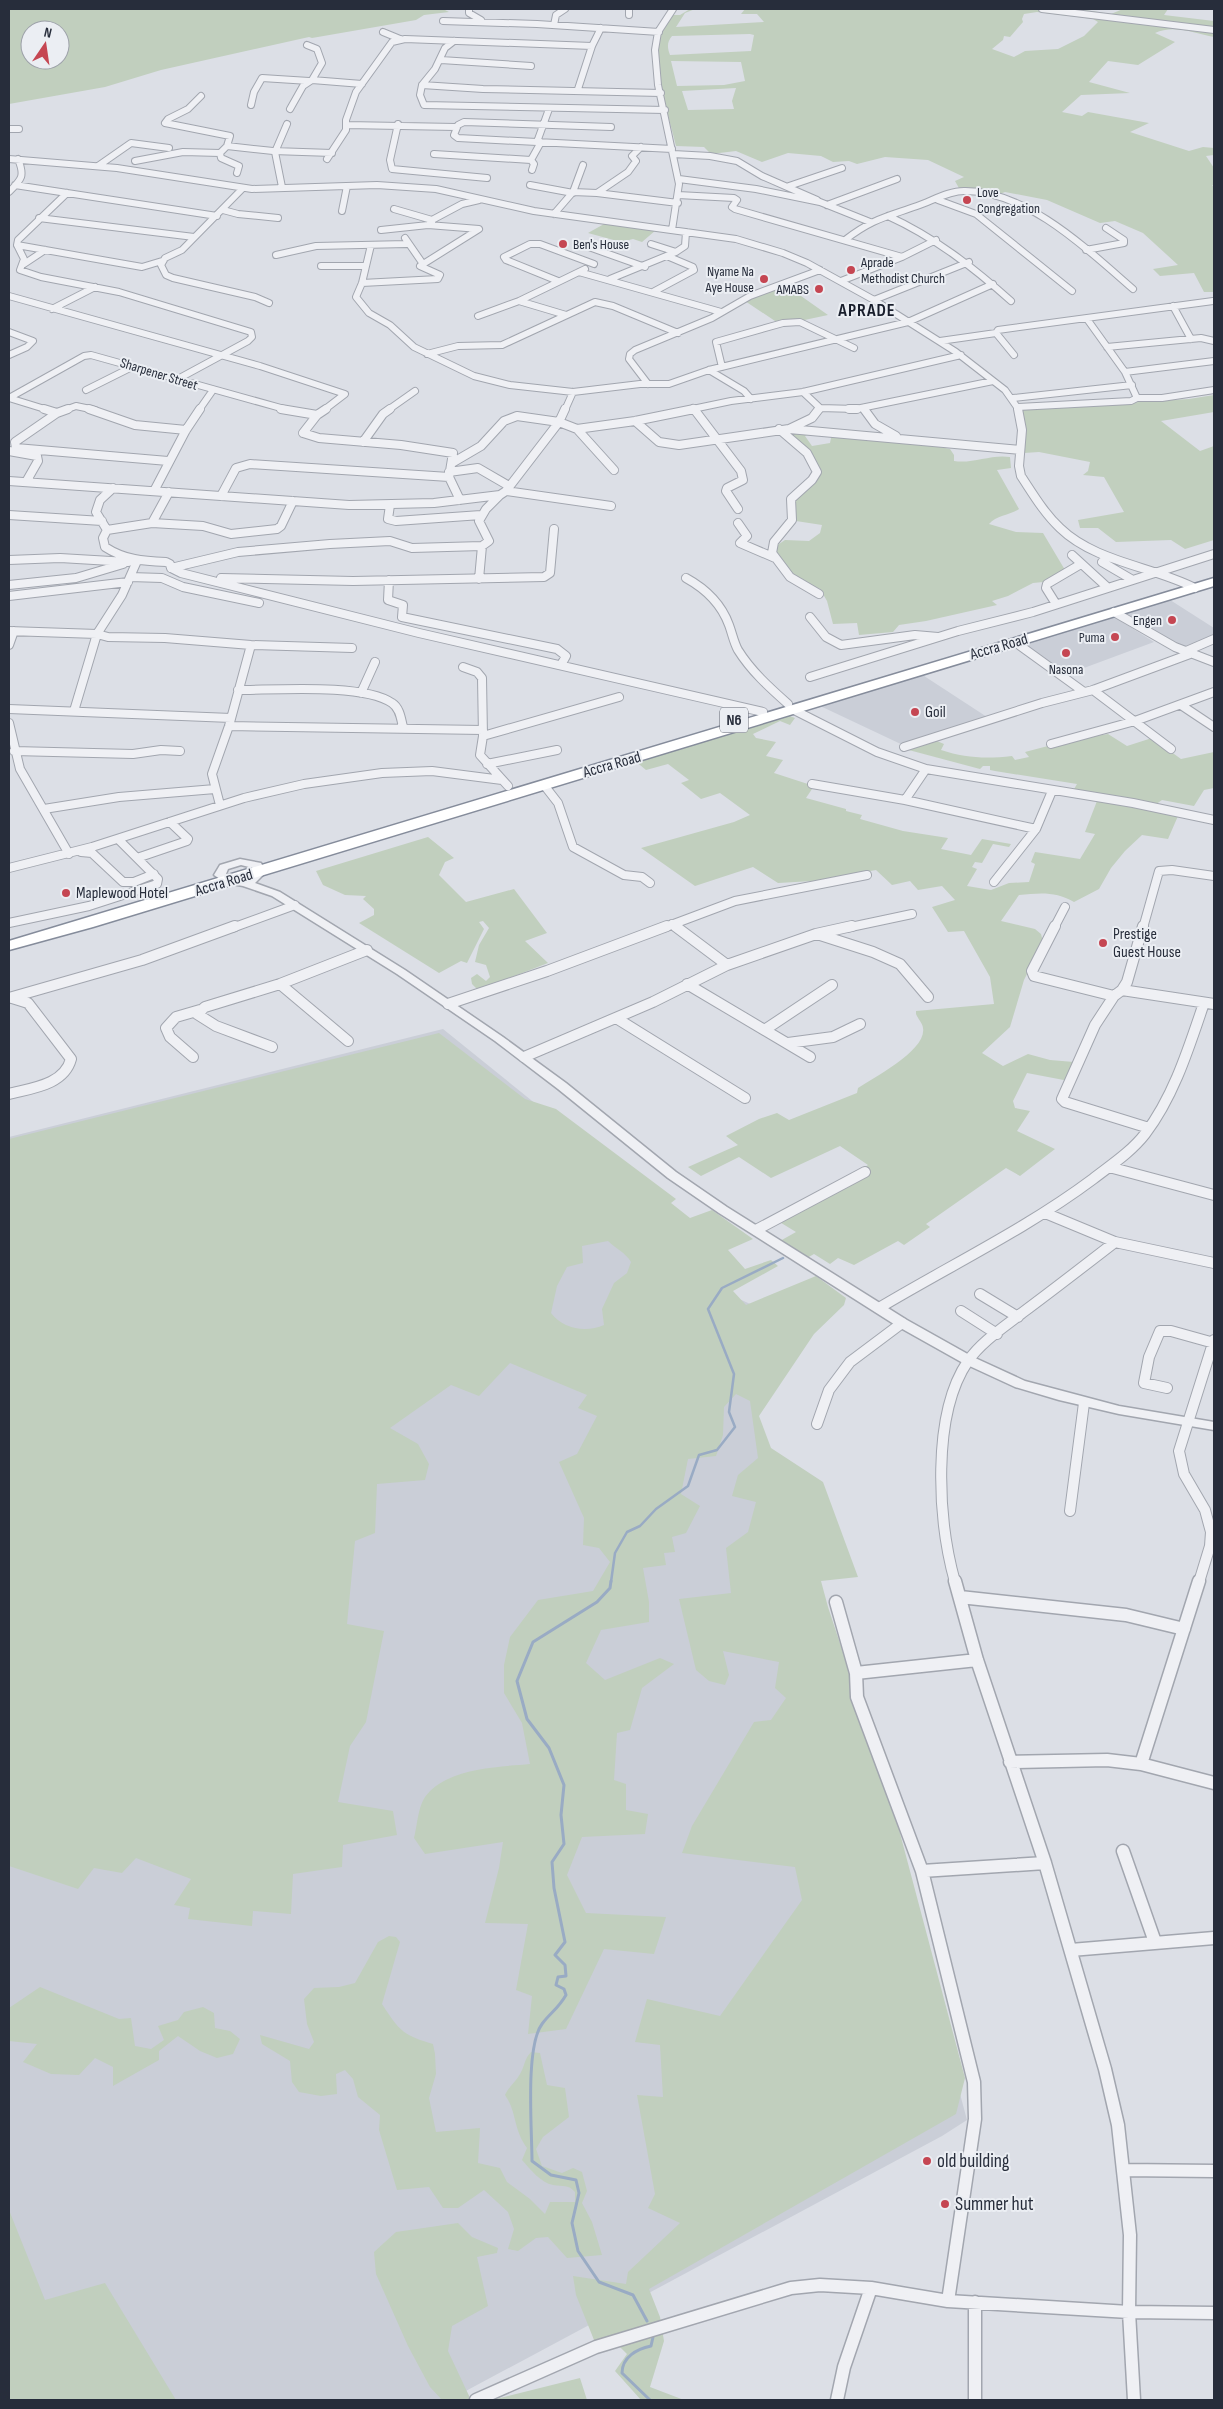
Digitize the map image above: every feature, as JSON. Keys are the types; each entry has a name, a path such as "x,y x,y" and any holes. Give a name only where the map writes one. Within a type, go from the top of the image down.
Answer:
{"highway":[{"name":"Accra Road","path":"9,946 231,879 402,823 544,785 791,707 1114,612 1190,585 1214,574"},
{"name":"Accra Road","path":"402,823 505,783 763,712 791,707 919,662 1190,585 1214,582"},
{"name":"Accra Road","path":"9,937 231,879"}],"street":[{"path":"469,9 472,16 484,22"},
{"path":"554,25 556,15 565,9"},
{"path":"672,230 678,202 678,179 657,79 656,54 658,32 673,9"},
{"path":"1042,9 1214,30"},
{"path":"443,21 554,25 658,32"},
{"path":"578,89 592,46 601,28"},
{"path":"383,32 386,35 400,39 592,46"},
{"path":"327,159 346,130 351,103 362,84 388,44 400,39"},
{"path":"454,41 445,48 441,60 422,85 420,98 424,105 665,110"},
{"path":"290,109 303,86 311,81 320,69 321,57 317,48 307,46"},
{"path":"441,60 531,66"},
{"path":"251,105 254,92 262,78 362,84"},
{"path":"429,78 441,83"},
{"path":"422,85 441,83 480,88 578,89 660,93"},
{"path":"135,161 183,152 220,153 227,146 230,136 165,123 168,119 188,108 201,96"},
{"path":"531,160 534,158 542,125 549,109"},
{"path":"346,124 456,127 464,122 611,127"},
{"path":"282,187 275,152 287,124"},
{"path":"398,124 390,160 392,169 446,180 487,178"},
{"path":"456,127 455,138 641,147 737,161 762,176 870,222"},
{"path":"9,129 19,129"},
{"path":"98,166 131,143 169,148"},
{"path":"227,146 275,152 332,153"},
{"path":"597,193 632,168 636,161 632,154 641,147"},
{"path":"220,153 221,158 239,166 238,173"},
{"path":"434,154 531,160"},
{"path":"9,159 98,166 243,188 409,186 436,189 554,214 736,239 783,253 841,281 940,341 1013,398 1018,407 1022,430 1020,450 1021,476 1057,526 1065,534 1103,552 1161,572 1190,585"},
{"path":"9,192 20,181 23,171 18,159"},
{"path":"531,160 534,164 532,170"},
{"path":"554,214 573,192 583,165"},
{"path":"789,186 842,168"},
{"path":"678,179 756,189 820,202"},
{"path":"828,205 897,179"},
{"path":"436,189 446,180"},
{"path":"15,185 220,213 278,218"},
{"path":"530,185 573,192 678,202"},
{"path":"342,211 347,186"},
{"path":"17,245 142,267 162,261 182,250 243,188"},
{"path":"24,264 24,259 17,245 18,240 67,192"},
{"path":"845,240 870,222 960,192 988,194 1024,207 1042,217 1133,289"},
{"path":"678,195 734,198 737,200 732,207 735,209 902,257"},
{"path":"382,230 430,222 462,204 482,199"},
{"path":"938,200 976,214 1072,291"},
{"path":"362,283 439,278 440,275 420,268 423,264 479,229 430,222 394,209"},
{"path":"888,216 936,240 968,262 1011,300"},
{"path":"39,218 194,237"},
{"path":"401,228 407,244 423,264"},
{"path":"1086,250 1124,243 1124,240 1106,228"},
{"path":"610,279 645,267 676,252 685,246 686,232"},
{"path":"841,281 902,257 936,240"},
{"path":"276,255 316,246 407,244"},
{"path":"478,316 519,301 594,264 540,244 530,244 504,258 558,281"},
{"path":"651,244 676,252"},
{"path":"371,245 362,283 356,297 358,303 377,319 390,325 404,340 427,354 474,376 530,388 573,392 682,381 709,370 908,322 993,284"},
{"path":"586,246 645,267"},
{"path":"45,250 24,264 20,270 28,274 95,287 150,301 172,310 236,326 251,332 252,337 248,341 176,380"},
{"path":"653,292 694,270 693,267 668,256"},
{"path":"162,261 166,275 173,278 227,290 269,303"},
{"path":"874,300 968,262"},
{"path":"321,266 365,266"},
{"path":"648,384 629,359 630,354 678,333 750,296 820,270"},
{"path":"579,272 602,279 610,279 721,312"},
{"path":"52,309 95,287"},
{"path":"9,296 322,384 345,394 317,415 304,433 319,438 450,452 454,455 449,474 460,500"},
{"path":"519,301 566,315"},
{"path":"940,341 996,333 998,330 1005,328 1086,319 1213,301"},
{"path":"427,354 458,346 502,345 595,302 606,303 678,333"},
{"path":"1173,306 1191,339"},
{"path":"1086,319 1125,372 1136,398"},
{"path":"722,367 716,342 783,323 805,323 838,338 854,348"},
{"path":"9,332 33,341 27,347 9,355"},
{"path":"996,333 1014,356"},
{"path":"1107,347 1191,339 1214,341"},
{"path":"577,429 635,421 751,398 803,392 960,355"},
{"name":"Sharpener Street","path":"9,398 84,356 97,356 213,390 317,415"},
{"path":"1125,372 1214,361"},
{"path":"86,390 132,366"},
{"path":"709,370 744,391 751,398"},
{"path":"803,392 820,408 863,408 993,381"},
{"path":"1013,398 1132,385"},
{"path":"154,491 168,461 186,430 213,390"},
{"path":"1018,407 1131,401 1136,398 1162,398 1214,390"},
{"path":"363,442 383,414 415,391"},
{"path":"170,568 238,552 330,544 390,541 412,548 482,546 489,541 478,521 481,515 505,491 559,422 573,392"},
{"path":"9,398 57,413"},
{"path":"168,461 16,448 15,442 57,413 68,408 83,406 100,410 135,425 186,430"},
{"path":"693,408 718,439 743,476 743,480 727,488 726,491 738,509"},
{"path":"789,429 812,418 820,408"},
{"path":"863,408 883,430 909,441"},
{"path":"452,463 481,446 508,419 517,416 559,422 577,429 614,470"},
{"path":"635,421 664,443 679,445 789,429 1020,450"},
{"path":"779,429 807,453 817,472 814,480 798,492 790,501 792,520 774,542 772,553 790,577 819,594"},
{"path":"9,451 38,456 38,461 26,482"},
{"path":"221,496 236,468 250,464 449,474 478,468 505,491"},
{"path":"9,481 221,496 390,505 460,500 505,491 611,506"},
{"path":"107,530 96,514 97,505 102,497 113,488"},
{"path":"152,522 169,492"},
{"path":"107,530 152,522 203,526 231,534 277,529 281,526 293,500"},
{"path":"390,505 388,519 396,521 481,515"},
{"path":"9,515 102,521"},
{"path":"738,523 747,536 740,543 776,558"},
{"path":"200,577 299,581 548,576 550,573 554,529"},
{"path":"107,530 103,538 105,547 133,561"},
{"path":"479,578 482,546"},
{"path":"810,677 939,637 1056,604 1214,554"},
{"path":"1072,555 1106,587"},
{"path":"9,560 60,558 162,561 170,564 170,568"},
{"path":"74,711 97,634 129,579 133,561"},
{"path":"9,585 76,578 133,561"},
{"path":"1102,562 1131,579"},
{"path":"1056,604 1046,588 1047,584 1081,564"},
{"path":"170,568 419,633 763,712"},
{"path":"9,596 129,579 162,578 183,587 259,602"},
{"path":"686,578 706,591 719,606 726,617 738,649 756,674 791,707 877,752 926,769 1052,791 1133,802 1214,820"},
{"path":"389,580 388,600 403,604 402,617 557,649 566,656 561,665"},
{"path":"1114,612 1187,653 1214,662"},
{"path":"810,618 831,640 841,645 915,635 939,637"},
{"path":"9,645 11,631 97,634 108,638 165,638 251,646 352,648"},
{"path":"904,747 1093,690 1187,653 1214,639"},
{"path":"1015,642 1084,692"},
{"path":"220,805 212,774 230,722 251,646"},
{"path":"361,693 375,662"},
{"path":"463,667 474,670 482,678 483,733 480,755 505,783"},
{"path":"238,690 361,693 392,702 398,709 403,727"},
{"path":"1093,690 1171,749"},
{"path":"1051,744 1135,721 1214,692"},
{"path":"9,708 230,722 403,727 483,733 619,698"},
{"path":"1181,705 1214,727"},
{"path":"9,723 14,751 20,769 44,810 73,852"},
{"path":"14,751 133,754 161,750 180,751"},
{"path":"487,764 557,750"},
{"path":"905,800 926,769"},
{"path":"9,868 118,839 268,791 304,784 390,773 447,772 505,783"},
{"path":"812,784 905,800 1036,828"},
{"path":"544,785 558,803 573,847 624,875 646,878 650,883"},
{"path":"44,810 111,798 215,789"},
{"path":"994,882 1023,848 1036,828 1052,791"},
{"path":"137,858 187,842 188,839 170,822"},
{"path":"9,922 88,906 150,888 158,882 154,874 118,839"},
{"path":"73,852 92,853 123,882 134,882 154,874"},
{"path":"258,870 276,894"},
{"path":"1149,1128 1066,1102 1062,1099 1096,1025 1127,982 1159,871 1172,870 1214,876"},
{"path":"448,1004 753,896 867,875"},
{"path":"231,879 276,894 367,950 524,1057 672,1175 879,1308 968,1360 1020,1384 1084,1403 1214,1426"},
{"path":"9,998 142,960 294,905"},
{"path":"879,1308 925,1279 1045,1213 1109,1167 1149,1128 1178,1076 1209,1004 1118,993 1034,976 1032,971 1065,907"},
{"path":"524,1057 616,1018 727,965 816,934 912,914"},
{"path":"672,924 727,965"},
{"path":"816,934 872,952 900,964 928,997"},
{"path":"193,1057 170,1037 166,1028 170,1022 180,1015 280,984 367,950"},
{"path":"280,984 348,1041"},
{"path":"687,984 766,1029 810,1057"},
{"path":"766,1029 832,985"},
{"path":"9,998 24,1000 28,1003 71,1059 69,1070 64,1075 9,1094"},
{"path":"200,1010 197,1014 200,1018 272,1047"},
{"path":"616,1018 745,1098"},
{"path":"788,1043 833,1037 860,1024"},
{"path":"1109,1167 1214,1195"},
{"path":"756,1230 865,1172"},
{"path":"1045,1213 1115,1242 1214,1263"},
{"path":"1115,1242 1018,1317 968,1360 956,1384 944,1430 940,1488 950,1564 977,1660 1045,1863 1112,2097 1118,2125 1130,2235 1129,2312 1134,2400"},
{"path":"980,1294 1018,1317"},
{"path":"961,1311 997,1334"},
{"path":"817,1424 829,1390 850,1362 902,1322"},
{"path":"1141,1764 1210,1546 1212,1529 1208,1515 1179,1460 1180,1445 1190,1422 1214,1341 1160,1330 1148,1357 1144,1382 1167,1388"},
{"path":"1070,1511 1084,1403"},
{"path":"960,1598 1087,1609 1126,1615 1184,1629"},
{"path":"836,1602 856,1673 857,1697 895,1794 922,1871 974,2082 975,2119 948,2301"},
{"path":"856,1673 977,1660"},
{"path":"1010,1762 1107,1760 1141,1764 1214,1783"},
{"path":"1123,1851 1155,1942"},
{"path":"922,1871 1045,1863"},
{"path":"1071,1950 1214,1938"},
{"path":"1124,2170 1214,2172"},
{"path":"476,2400 508,2384 596,2347 791,2288 820,2285 871,2288 948,2301 1129,2312 1214,2313"},
{"path":"837,2400 844,2367 871,2288"},
{"path":"975,2302 975,2400"}],"shaded area":[{"path":"1167,598 1214,628 1214,636 1180,648 1119,612"},
{"path":"1111,615 1154,642 1065,675 1017,643"},
{"path":"918,672 987,717 905,746 816,704"},
{"path":"443,1029 748,1275 726,1293 803,1328 754,1418 859,1718 967,2120 942,2136 449,2400 9,2400 9,1137"}],"green space":[{"path":"9,9 443,9 449,12 424,15 416,20 309,37 161,70 105,87 9,104"},
{"path":"690,9 695,9 685,13 676,27 764,22 757,14 741,14 745,9 1079,9 1111,14 1123,9 1168,9 1164,15 1214,21 1214,37 1177,29 1162,30 1155,33 1175,42 1138,65 1108,61 1089,82 1130,93 1081,95 1062,112 1082,116 1088,112 1149,123 1130,132 1189,151 1203,147 1214,148 1214,155 1206,156 1214,168 1214,185 1212,185 1214,187 1214,292 1204,292 1194,273 1160,276 1153,269 1178,265 1143,233 1115,221 1100,223 1047,200 1005,192 997,195 960,190 955,181 964,177 928,160 885,157 857,164 849,161 833,162 821,156 788,153 762,162 736,151 711,154 704,147 676,146 663,96 658,58 659,42 663,30 672,15 680,15","holes":["1037,12 1093,19 1098,22 1084,36 1058,49 1025,51 1014,57 992,49 1003,40 1004,36 1010,37 1023,22 1024,14","750,34 754,35 751,51 670,55 668,45 672,36","671,61 741,62 745,81 724,85 677,86","736,88 732,101 734,109 688,110 682,91"]},
{"path":"604,224 656,230 642,242 633,239 621,242 588,233"},
{"path":"784,284 828,315 781,325 745,301"},
{"path":"1214,395 1214,412 1161,421 1200,451 1214,446 1214,540 1185,549 1171,540 1116,542 1098,528 1080,528 1078,520 1124,512 1104,477 1083,475 1088,471 1090,462 1039,452 1024,453 1022,409 1189,399"},
{"path":"787,432 809,434 805,436 812,446 830,443 832,433 950,449 954,455 954,461 961,462 1003,456 1010,457 1011,468 997,470 1019,509 995,519 989,524 1016,532 1043,533 1065,570 1043,582 1033,583 1008,596 992,601 997,605 899,625 893,632 859,635 857,623 833,624 827,601 820,589 798,580 773,548 785,540 809,541 820,533 822,525 796,521 795,499 814,484 820,472 810,452"},
{"path":"787,715 795,718 790,725 780,721 753,734 756,738 776,742 766,756 783,760 774,773 814,786 806,798 862,815 860,819 903,831 948,838 941,849 971,855 982,839 1011,844 1009,847 993,844 982,863 975,862 972,867 977,869 967,886 991,890 1009,883 1029,882 1035,864 1031,862 1035,852 1080,859 1095,834 1085,832 1097,801 1178,816 1168,839 1142,835 1111,868 1099,889 1074,902 1054,894 1019,895 1001,921 1035,929 1041,934 1043,942 1024,980 1010,1027 982,1053 1003,1066 1028,1054 1050,1060 1074,1062 1069,1081 1027,1073 1013,1101 1015,1108 1030,1111 1017,1131 1055,1149 1020,1176 1006,1168 926,1224 930,1227 904,1245 898,1241 854,1265 838,1258 830,1264 814,1254 807,1258 780,1241 796,1232 778,1221 868,1165 840,1146 771,1178 739,1157 701,1176 688,1167 738,1145 726,1136 759,1119 777,1113 789,1120 857,1093 858,1088 898,1062 917,1045 922,1036 923,1028 916,1011 994,1004 990,977 964,931 948,932 932,907 955,900 942,886 918,890 910,881 892,885 876,870 813,881 778,883 753,867 695,886 641,848 734,822 750,815 720,793 701,799 681,783 689,780 668,764 646,770 634,760"},
{"path":"1108,734 1127,746 1152,738 1181,759 1214,752 1214,788 1204,790 1194,806 1162,800 1155,805 1073,791 1077,784 990,770 990,766 983,766 980,769 905,749 937,741 944,744 941,750 950,753 976,757 1012,756 1015,760 1029,757 1025,752 1067,741"},
{"path":"428,837 454,858 445,862 439,875 466,902 514,889 547,933 525,941 548,963 478,990 472,984 471,978 477,974 486,981 490,977 486,965 475,962 479,945 489,928 483,921 479,922 484,929 467,963 461,961 439,973 359,923 374,915 374,909 363,899 366,896 345,895 323,885 316,871"},
{"path":"439,1033 525,1099 556,1109 676,1199 671,1203 690,1218 712,1210 753,1239 728,1250 745,1269 771,1260 778,1266 733,1291 746,1305 816,1276 846,1298 844,1305 814,1334 759,1416 771,1448 823,1482 858,1577 821,1581 889,1792 965,2078 956,2114 649,2289 660,2317 664,2341 650,2387 684,2400 641,2400 615,2371 627,2354 615,2342 594,2340 576,2295 573,2276 626,2284 628,2272 680,2223 648,2208 655,2194 637,2095 663,2097 660,2045 635,2042 647,1999 720,2016 802,1900 795,1867 682,1853 692,1826 754,1722 771,1720 786,1698 775,1688 779,1662 723,1651 729,1675 725,1685 709,1681 696,1670 679,1599 731,1593 726,1548 748,1532 756,1502 732,1496 738,1475 758,1458 750,1401 736,1394 724,1407 723,1435 716,1456 688,1459 681,1494 700,1506 686,1533 672,1537 675,1552 664,1553 666,1565 643,1568 649,1602 649,1622 601,1630 586,1663 605,1680 660,1658 674,1664 642,1688 630,1730 617,1733 614,1780 626,1784 626,1810 648,1814 645,1834 582,1837 567,1875 586,1913 666,1917 654,1954 604,1949 566,2029 528,2034 532,1996 516,1990 528,1924 485,1923 499,1868 503,1842 425,1854 414,1838 419,1811 425,1797 434,1787 446,1780 473,1771 530,1764 522,1723 504,1693 504,1665 510,1637 538,1600 593,1591 610,1562 599,1548 583,1545 584,1518 559,1462 577,1454 597,1416 578,1408 587,1395 510,1363 479,1396 451,1385 390,1428 418,1444 429,1464 425,1480 377,1484 375,1533 355,1541 347,1624 384,1631 366,1722 350,1746 338,1802 393,1811 397,1835 343,1845 342,1867 293,1874 291,1914 253,1911 252,1926 188,1919 190,1908 174,1905 191,1879 136,1858 122,1873 94,1868 78,1889 9,1866 9,1139","holes":["608,1241 631,1262 627,1273 614,1283 602,1309 604,1325 582,1329 562,1323 551,1313 557,1286 567,1267 583,1263 582,1246"]},
{"path":"389,1936 396,1937 400,1942 382,2004 397,2026 402,2030 414,2038 433,2044 436,2074 429,2098 436,2132 480,2128 478,2163 500,2168 507,2182 530,2199 545,2214 550,2202 575,2202 575,2192 572,2189 544,2182 522,2160 527,2148 519,2134 512,2108 505,2095 522,2071 531,2052 540,2053 547,2085 565,2088 569,2117 543,2137 536,2149 542,2166 562,2173 573,2168 582,2172 587,2191 582,2203 592,2222 602,2255 567,2258 548,2237 536,2238 518,2251 508,2249 514,2229 508,2212 484,2190 458,2208 443,2208 429,2187 397,2190 379,2130 380,2115 358,2097 353,2079 345,2070 336,2074 337,2094 321,2096 299,2092 292,2082 290,2061 262,2044 260,2035 309,2049 314,2042 307,2024 304,1999 314,1988 339,1987 355,1983 378,1942"},
{"path":"40,1987 119,2019 131,2018 135,2046 151,2049 164,2040 158,2026 178,2020 184,2012 203,2007 214,2013 215,2028 230,2031 240,2039 233,2054 217,2058 200,2051 178,2036 159,2051 159,2060 113,2086 113,2067 95,2058 79,2075 51,2074 23,2062 37,2044 9,2041 9,2008"},
{"path":"9,2210 45,2300 105,2283 176,2400 9,2400"},
{"path":"458,2223 472,2237 498,2248 497,2253 477,2257 488,2306 452,2326 448,2351 471,2400 442,2400 430,2387 408,2346 376,2274 374,2252 396,2232"},
{"path":"580,2378 587,2400 492,2400"}],"waterway":[{"path":"611,1582 615,1553 627,1532 640,1526 656,1509 688,1486 699,1455 717,1450 735,1427 729,1412 734,1374 708,1309 722,1288 783,1258"},
{"path":"611,1581 610,1588 597,1602 533,1642 517,1681 527,1719 549,1748 564,1785 561,1815 564,1844 552,1862 554,1888 565,1942 555,1955 565,1965 566,1976 558,1977 556,1985 564,1989 566,1995 542,2024 533,2051 531,2069 532,2161 551,2175 576,2180 579,2193 572,2223 578,2251 599,2282 633,2295 647,2321"},
{"path":"650,2400 622,2373 627,2358 641,2349 651,2346 653,2337"}],"place":[{"name":"Love Congregation","path":"967,200"},
{"name":"Ben's House","path":"563,244"},
{"name":"Aprade Methodist Church","path":"851,270"},
{"name":"Nyame Na Aye House","path":"764,279"},
{"name":"AMABS","path":"819,289"},
{"name":"Engen","path":"1172,620"},
{"name":"Puma","path":"1115,637"},
{"name":"Nasona","path":"1066,653"},
{"name":"Goil","path":"915,712"},
{"name":"Maplewood Hotel","path":"66,893"},
{"name":"Prestige Guest House","path":"1103,943"},
{"name":"old building","path":"927,2161"},
{"name":"Summer hut","path":"945,2204"}],"district":[{"name":"APRADE","path":"867,310"}]}
